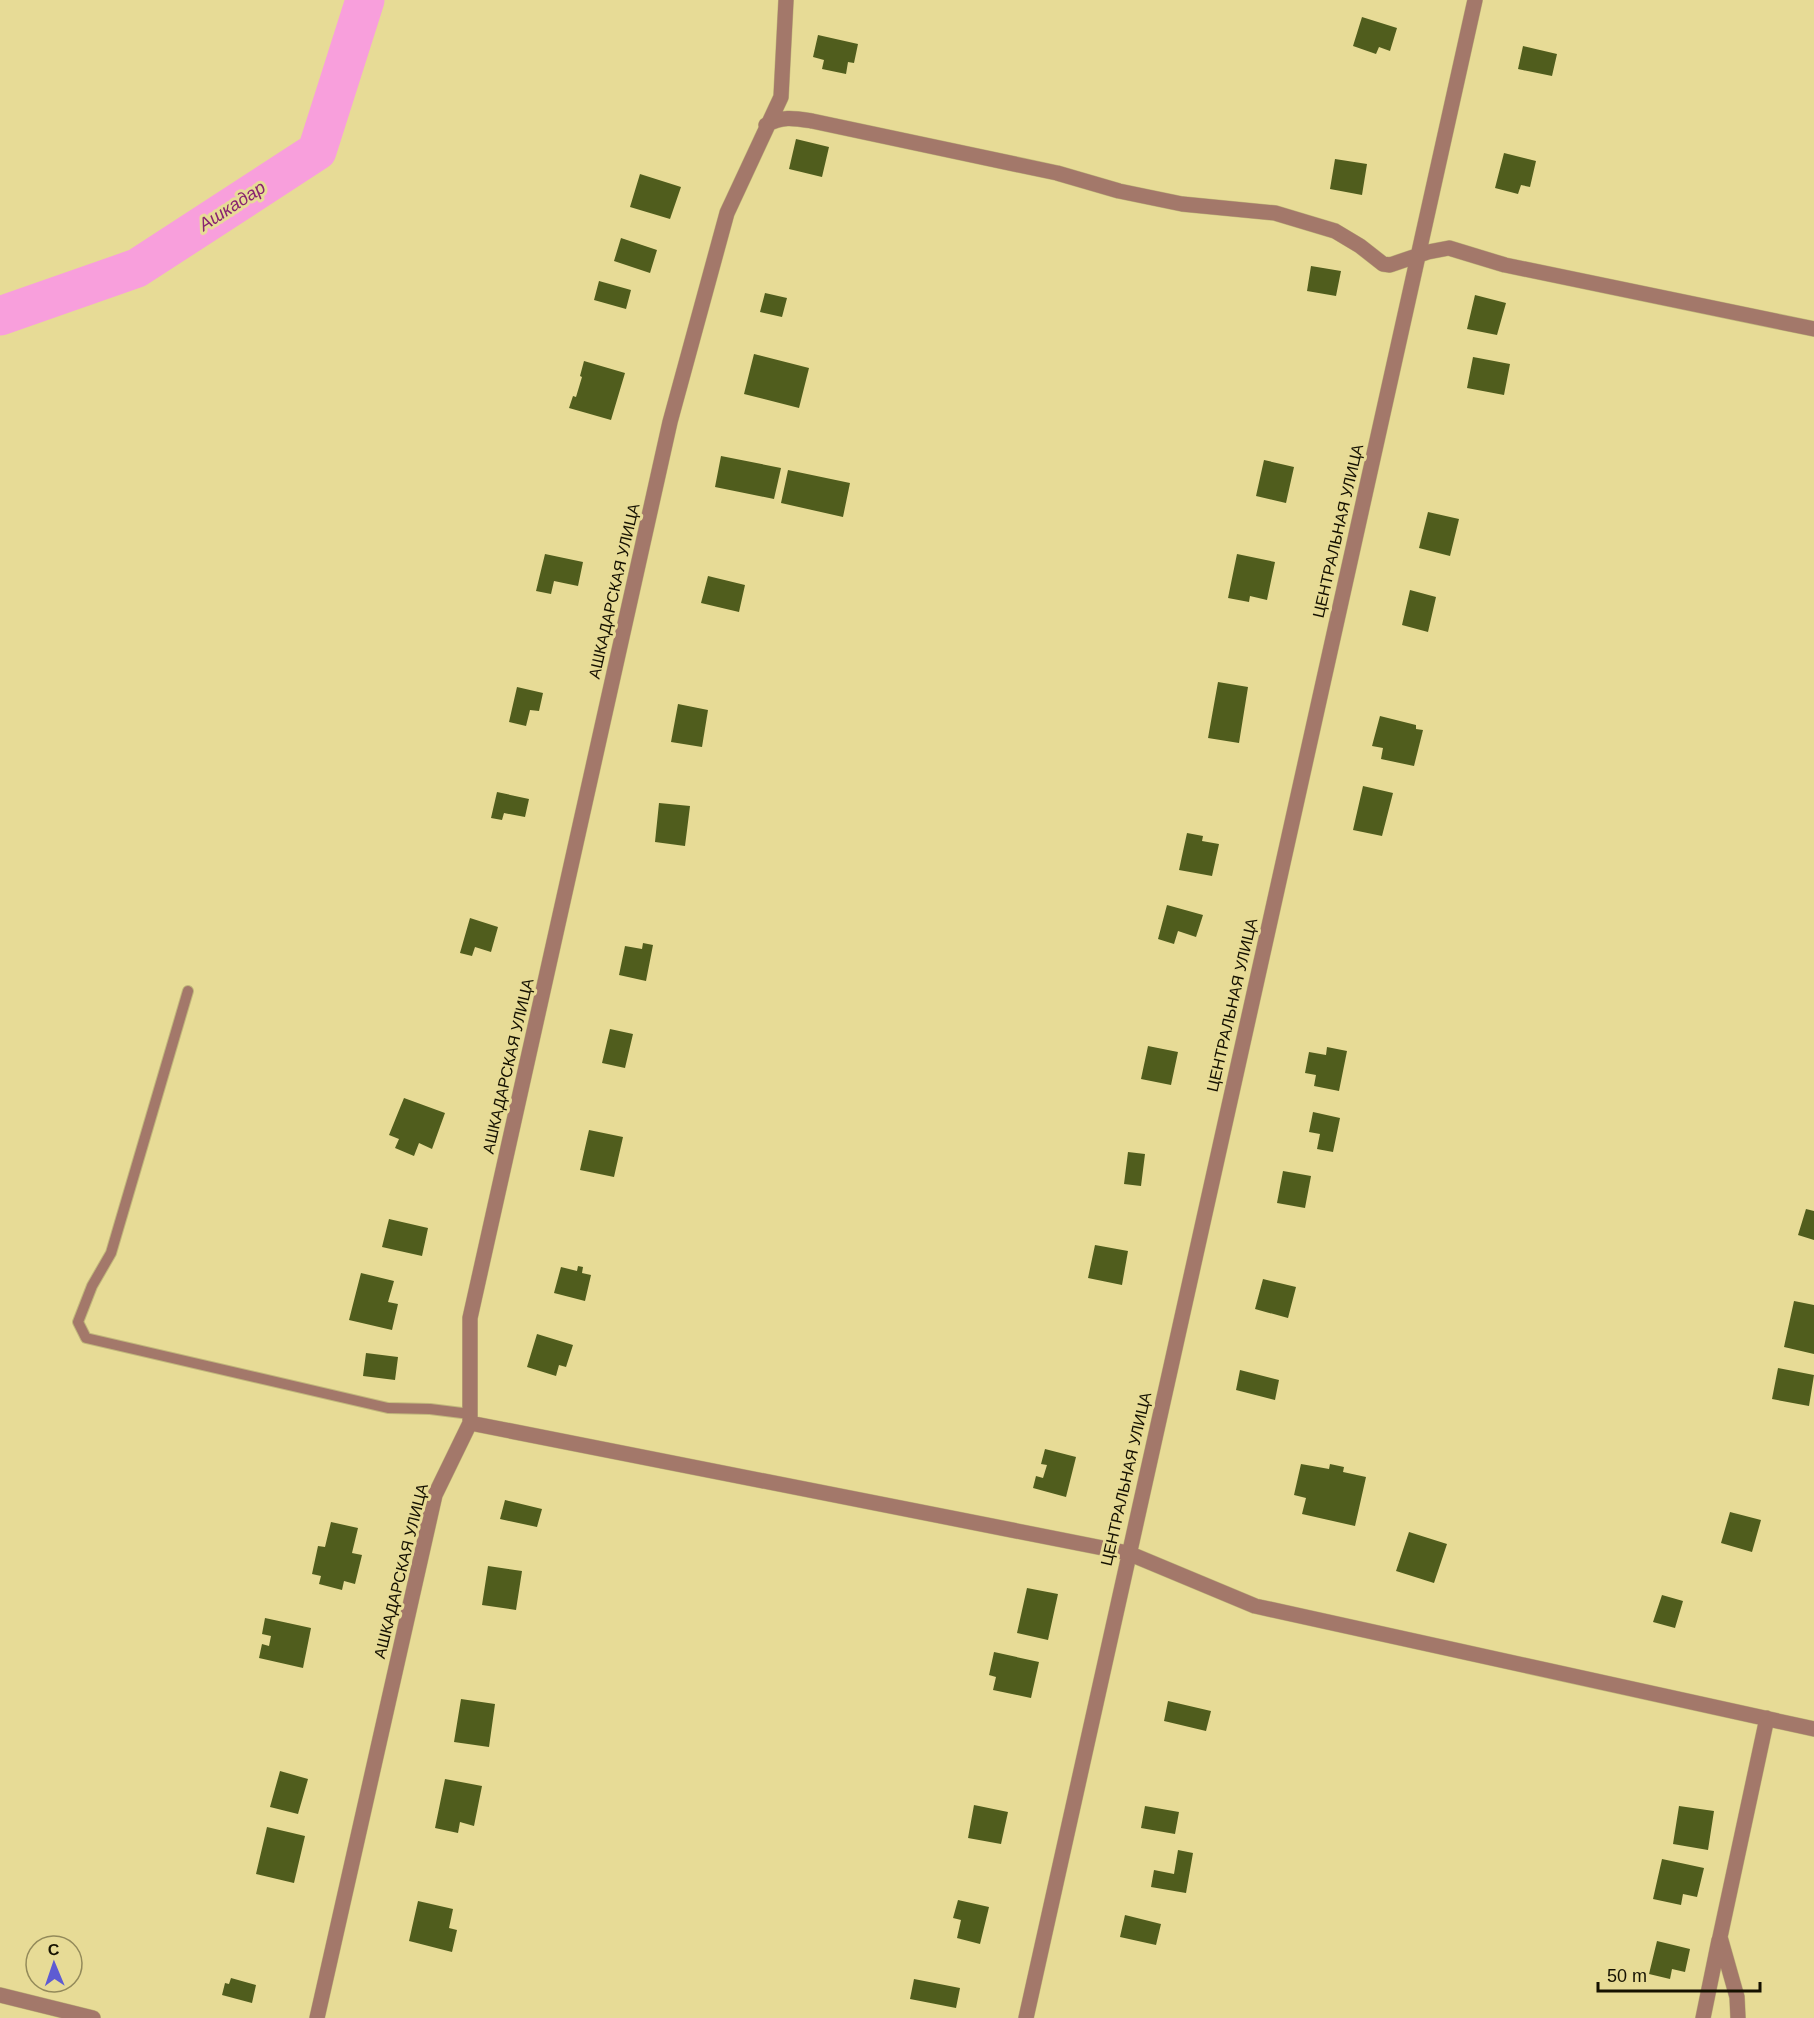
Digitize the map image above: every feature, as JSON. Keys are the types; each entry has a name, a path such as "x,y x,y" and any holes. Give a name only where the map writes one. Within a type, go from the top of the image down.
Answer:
{"street":[{"name":"АШКАДАРСКАЯ УЛИЦА","path":"317,2018 435,1495 470,1418 470,1318 668,434 727,213 781,97 786,0"},
{"name":"ЦЕНТРАЛЬНАЯ УЛИЦА","path":"1026,2018 1475,0"},
{"path":"766,125 779,118 795,118 1057,173 1119,191 1182,204 1275,213 1335,231 1360,246 1383,264 1390,265 1449,248 1505,265 1814,329"},
{"path":"470,1418 1128,1553 1255,1606 1814,1729"},
{"path":"1703,2018 1767,1718"},
{"path":"1720,1937 1737,1997 1738,2018"},
{"path":"0,1995 93,2018"}],"lane":[{"path":"188,991 111,1253 92,1286 78,1322 86,1338 388,1408 430,1409 470,1418"}],"building":[{"path":"1362,17 1397,28 1390,51 1379,47 1376,54 1353,46"},
{"path":"818,35 858,44 854,63 848,62 846,74 822,69 824,60 813,57"},
{"path":"1523,46 1557,54 1552,76 1518,69"},
{"path":"796,139 829,147 822,177 789,169"},
{"path":"1504,153 1536,161 1530,187 1521,185 1518,194 1495,188"},
{"path":"1335,159 1367,164 1362,195 1330,189"},
{"path":"640,174 681,187 670,219 630,207"},
{"path":"621,238 657,250 650,273 614,261"},
{"path":"1311,266 1341,271 1336,296 1307,291"},
{"path":"599,281 631,290 626,309 594,300"},
{"path":"765,293 787,298 782,317 760,312"},
{"path":"1475,295 1506,303 1497,335 1467,329"},
{"path":"754,354 809,368 799,408 744,394"},
{"path":"1473,357 1510,364 1504,395 1467,388"},
{"path":"584,361 625,373 611,420 569,408 573,396 576,397"},
{"path":"721,456 781,468 774,499 715,487"},
{"path":"1264,460 1294,467 1286,503 1256,496"},
{"path":"788,470 850,483 843,517 781,503"},
{"path":"1428,512 1459,519 1450,556 1419,548"},
{"path":"545,554 583,562 578,586 554,581 551,594 536,591"},
{"path":"1237,554 1275,562 1267,600 1250,596 1249,602 1228,598"},
{"path":"708,576 745,585 739,612 701,603"},
{"path":"1410,590 1436,597 1428,632 1402,625"},
{"path":"1218,682 1248,687 1239,743 1208,738"},
{"path":"517,687 543,693 539,711 530,710 526,726 509,722"},
{"path":"678,704 708,710 702,747 671,742"},
{"path":"1380,716 1416,725 1416,729 1423,730 1414,766 1381,759 1383,748 1372,746"},
{"path":"1363,786 1393,793 1382,836 1353,830"},
{"path":"497,792 529,799 525,817 504,813 502,820 491,818"},
{"path":"659,803 690,806 685,846 655,842"},
{"path":"1187,833 1203,836 1202,841 1219,844 1212,876 1179,870"},
{"path":"1167,905 1203,915 1196,937 1178,931 1174,944 1158,939"},
{"path":"470,918 498,927 491,952 475,947 472,956 460,953"},
{"path":"643,943 653,945 646,981 619,975 625,946 642,949"},
{"path":"610,1029 633,1034 625,1068 602,1063"},
{"path":"1148,1046 1178,1052 1171,1085 1141,1079"},
{"path":"1327,1047 1347,1051 1339,1091 1314,1086 1316,1075 1305,1073 1309,1052 1326,1055"},
{"path":"404,1098 445,1113 432,1149 419,1143 414,1156 395,1148 399,1139 389,1135"},
{"path":"1313,1112 1340,1118 1333,1152 1317,1149 1320,1134 1309,1132"},
{"path":"589,1130 623,1137 614,1177 580,1170"},
{"path":"1128,1152 1145,1154 1141,1186 1124,1184"},
{"path":"1283,1171 1311,1176 1305,1208 1277,1203"},
{"path":"1806,1209 1814,1211 1814,1240 1798,1235"},
{"path":"389,1219 428,1228 422,1256 382,1247"},
{"path":"1095,1245 1128,1251 1122,1285 1088,1278"},
{"path":"578,1266 583,1267 582,1273 591,1275 585,1301 554,1293 561,1267 577,1271"},
{"path":"361,1273 394,1281 388,1302 398,1304 392,1330 349,1320"},
{"path":"1263,1279 1296,1287 1288,1318 1255,1309"},
{"path":"1794,1301 1814,1305 1814,1354 1784,1347"},
{"path":"537,1334 573,1345 566,1367 559,1365 556,1376 527,1367"},
{"path":"366,1353 398,1357 395,1380 363,1376"},
{"path":"1778,1368 1814,1375 1809,1406 1772,1399"},
{"path":"1240,1370 1279,1380 1275,1400 1236,1390"},
{"path":"1045,1449 1076,1457 1066,1497 1033,1488 1036,1476 1043,1478 1047,1465 1041,1464"},
{"path":"1301,1464 1329,1469 1330,1464 1344,1467 1343,1472 1366,1477 1355,1526 1302,1514 1306,1498 1294,1495"},
{"path":"505,1500 542,1509 537,1527 500,1519"},
{"path":"1730,1512 1761,1520 1752,1552 1721,1543"},
{"path":"331,1522 358,1528 352,1553 362,1555 355,1584 344,1581 342,1590 319,1584 321,1576 312,1574 318,1546 325,1547"},
{"path":"1409,1532 1447,1544 1434,1583 1396,1571"},
{"path":"488,1566 522,1571 516,1610 482,1605"},
{"path":"1027,1588 1058,1594 1048,1640 1017,1633"},
{"path":"1662,1595 1683,1601 1675,1628 1653,1622"},
{"path":"265,1618 311,1628 303,1668 259,1658 262,1644 269,1646 271,1636 262,1634"},
{"path":"994,1652 1039,1662 1031,1698 993,1690 996,1677 989,1675"},
{"path":"461,1699 495,1704 489,1747 454,1742"},
{"path":"1168,1701 1211,1711 1206,1731 1164,1721"},
{"path":"280,1771 308,1779 298,1814 270,1807"},
{"path":"445,1779 482,1786 474,1826 460,1822 458,1833 435,1828"},
{"path":"974,1805 1008,1812 1001,1844 968,1838"},
{"path":"1145,1806 1179,1812 1175,1834 1141,1828"},
{"path":"1679,1806 1714,1811 1708,1850 1673,1844"},
{"path":"267,1827 305,1836 294,1883 256,1874"},
{"path":"1178,1850 1193,1853 1186,1893 1151,1887 1154,1870 1174,1874"},
{"path":"1662,1859 1704,1868 1697,1897 1683,1894 1681,1905 1653,1899"},
{"path":"958,1900 989,1907 980,1944 957,1938 961,1920 953,1918"},
{"path":"418,1901 453,1909 449,1928 457,1930 452,1952 409,1941"},
{"path":"1125,1915 1161,1924 1156,1945 1120,1937"},
{"path":"1657,1941 1690,1949 1685,1972 1672,1969 1670,1979 1649,1974"},
{"path":"231,1978 256,1985 252,2003 222,1995 225,1983 229,1984"},
{"path":"914,1979 960,1988 956,2008 910,1999"}],"waterway":[{"name":"Ашкадар","path":"0,316 137,268 317,151 365,0"}]}
